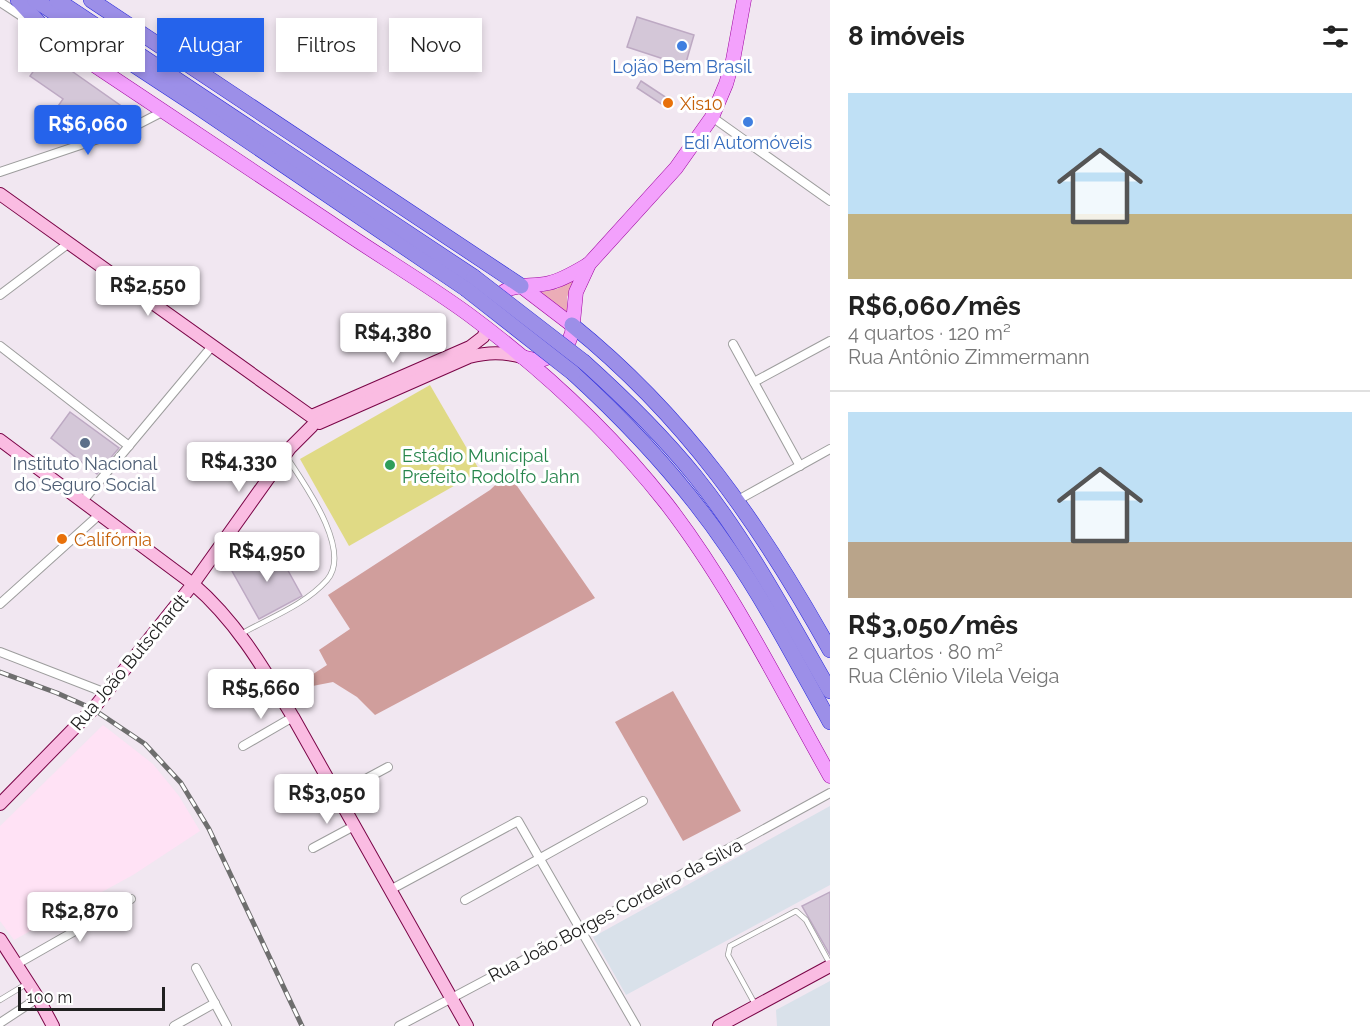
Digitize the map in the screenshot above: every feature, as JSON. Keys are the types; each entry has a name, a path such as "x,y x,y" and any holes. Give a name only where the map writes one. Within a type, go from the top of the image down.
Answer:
{"highway":[{"path":"18,0 35,18"},
{"path":"36,0 470,283"},
{"path":"57,0 202,95 470,283 578,368 632,405 665,440 717,506 761,571 830,691"},
{"path":"91,0 516,282"},
{"path":"572,325 647,393 681,429 738,500 777,558 830,650"},
{"path":"578,368 672,473 729,548 783,637 830,722"}],"main road":[{"path":"522,357 535,360 555,355 569,341 575,297 579,282 589,264 676,168 712,117 733,60 744,0"},
{"path":"105,72 468,314 522,357 609,438 666,504 698,549 739,614 830,776"},
{"path":"0,195 213,345 314,420"},
{"path":"477,343 487,329 487,312 493,300 516,282 544,284 589,264"},
{"path":"516,282 572,325"},
{"path":"575,297 581,326 586,336"},
{"path":"468,314 477,343"},
{"name":"Rua João Butschardt","path":"0,804 69,735 106,693 193,584 285,455 314,420 477,343"},
{"name":"Rua João Butschardt","path":"314,420 469,357 494,352 505,352 522,357"},
{"path":"1,442 193,584 212,600 241,634 293,717 467,1026"},
{"path":"2,945 29,983 53,1026"},
{"path":"719,1026 830,965"}],"street":[{"path":"0,2 24,18"},
{"path":"0,172 131,128 164,111"},
{"path":"712,117 830,201"},
{"path":"0,295 69,243"},
{"path":"754,382 830,341"},
{"path":"733,344 800,466"},
{"path":"82,502 213,345"},
{"path":"0,346 129,446"},
{"path":"738,500 830,449"},
{"path":"0,604 100,514"},
{"path":"0,652 106,693"},
{"path":"243,746 293,717"},
{"path":"336,795 388,767"},
{"name":"Rua João Borges Cordeiro da Silva","path":"399,1026 830,793"},
{"path":"465,900 642,801"},
{"path":"390,890 518,821 636,1026"},
{"path":"313,848 354,826"},
{"path":"17,964 131,899"},
{"path":"196,968 227,1026"},
{"path":"0,1023 38,998"},
{"path":"174,1026 214,1003"}],"lane":[{"path":"241,634 305,599 328,579 334,568 333,548 317,503 285,455"},
{"path":"756,1006 728,955 730,946 796,910 806,920 830,965"},
{"path":"0,1000 29,983"}],"shaded area":[{"path":"576,278 567,297 567,312 541,292 557,289"},
{"name":"Estádio Municipal Prefeito Rodolfo Jahn","path":"430,385 480,471 349,546 300,459"},
{"path":"508,473 595,598 375,715 357,697 333,682 287,691 327,665 319,650 350,629 328,595 490,490"},
{"path":"673,691 741,811 683,841 615,722"},
{"path":"103,725 153,764 179,796 200,831 133,875 14,940 0,921 0,826"},
{"path":"830,806 830,885 626,995 593,937"},
{"path":"830,981 830,1026 777,1026 776,1010"}],"building":[{"path":"637,17 694,35 685,66 627,47"},
{"path":"33,72 73,72 127,110 115,127 88,136 54,112 63,99 30,76"},
{"path":"641,81 673,102 669,109 637,88"},
{"name":"Instituto Nacional do Seguro Social","path":"70,412 119,448 97,474 51,438"},
{"path":"275,547 302,596 259,619 232,571"},
{"path":"830,892 830,955 802,906"}],"railway":[{"path":"0,672 93,709 145,744 181,783 209,829 302,1026"}],"place":[{"name":"Lojão Bem Brasil","path":"682,46"},
{"name":"Xis10","path":"668,103"},
{"name":"Edi Automóveis","path":"748,122"},
{"name":"Instituto Nacional do Seguro Social","path":"85,443"},
{"name":"Estádio Municipal Prefeito Rodolfo Jahn","path":"390,465"},
{"name":"Califórnia","path":"62,539"}]}
